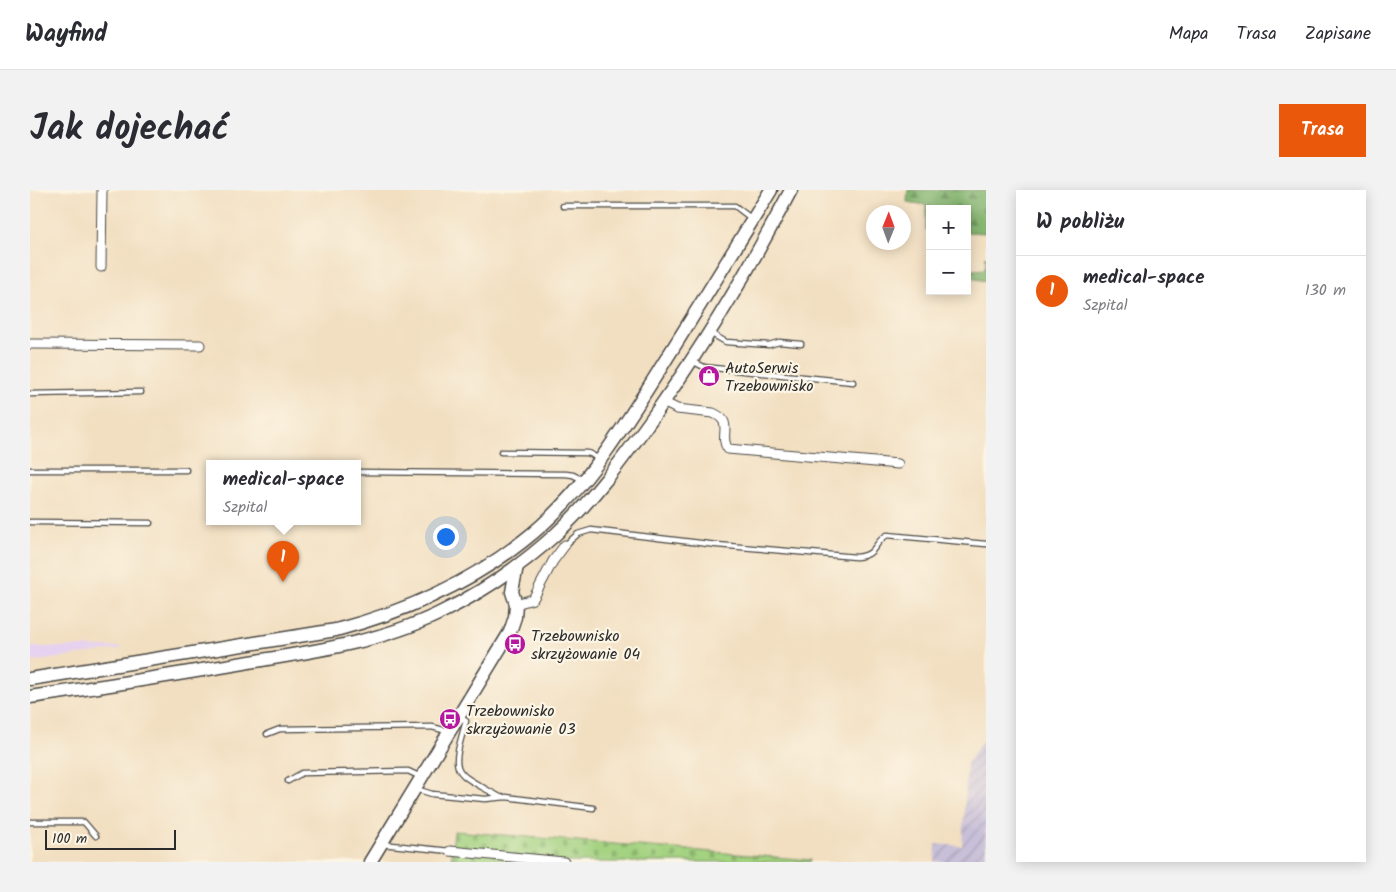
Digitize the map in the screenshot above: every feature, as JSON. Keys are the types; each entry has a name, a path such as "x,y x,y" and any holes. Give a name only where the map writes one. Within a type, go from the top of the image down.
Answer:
{"main road":[{"path":"30,679 336,630 374,620 417,604 455,586 500,558 524,541 548,520 600,460 772,190"},
{"path":"30,697 295,655 350,644 408,626 438,614 500,578 557,533 584,504 636,441 692,361 737,287 791,190"},
{"path":"720,272 731,274 736,281 737,287"},
{"path":"648,387 653,398 658,402 664,402"},
{"path":"500,558 497,570 500,578 514,598"},
{"path":"370,862 510,632 515,617 513,579 517,566"}],"street":[{"path":"101,267 102,190"},
{"path":"30,344 200,345"},
{"path":"664,402 677,410 718,415 725,423 725,442 728,449 898,464"},
{"path":"514,598 533,599 553,561 565,545"},
{"path":"450,851 564,862"}],"lane":[{"path":"562,206 735,206 753,220"},
{"path":"709,332 726,342 769,345 779,342 801,344"},
{"path":"692,361 704,367 853,382"},
{"path":"30,394 141,392"},
{"path":"501,452 587,453 600,460"},
{"path":"30,470 186,470"},
{"path":"361,472 566,474 584,480"},
{"path":"30,522 150,523"},
{"path":"565,545 578,534 591,530 717,545 856,557 872,553 882,538 887,535 986,544"},
{"path":"459,716 466,721 457,750 457,767 464,777 500,797"},
{"path":"267,734 280,729 432,727 450,732"},
{"path":"288,782 302,773 408,772 422,777"},
{"path":"414,789 449,796 485,799 500,797 593,808"},
{"path":"30,822 84,822 96,836"},
{"path":"381,844 450,851"}],"shaded area":[{"path":"30,647 120,647 120,649 30,662"},
{"path":"986,735 986,862 935,862 936,844 962,846 967,764"}],"green space":[{"path":"908,190 986,190 986,233 971,232 971,205 926,205 907,202"},
{"path":"986,256 986,281 971,278 971,270 985,269"},
{"path":"454,831 811,860 810,862 451,862"}],"place":[{"name":"AutoSerwis Trzebownisko","path":"709,376"},
{"name":"medical-space","path":"283,582"},
{"name":"Trzebownisko skrzyżowanie 04","path":"515,644"},
{"name":"Trzebownisko skrzyżowanie 03","path":"450,719"}]}
